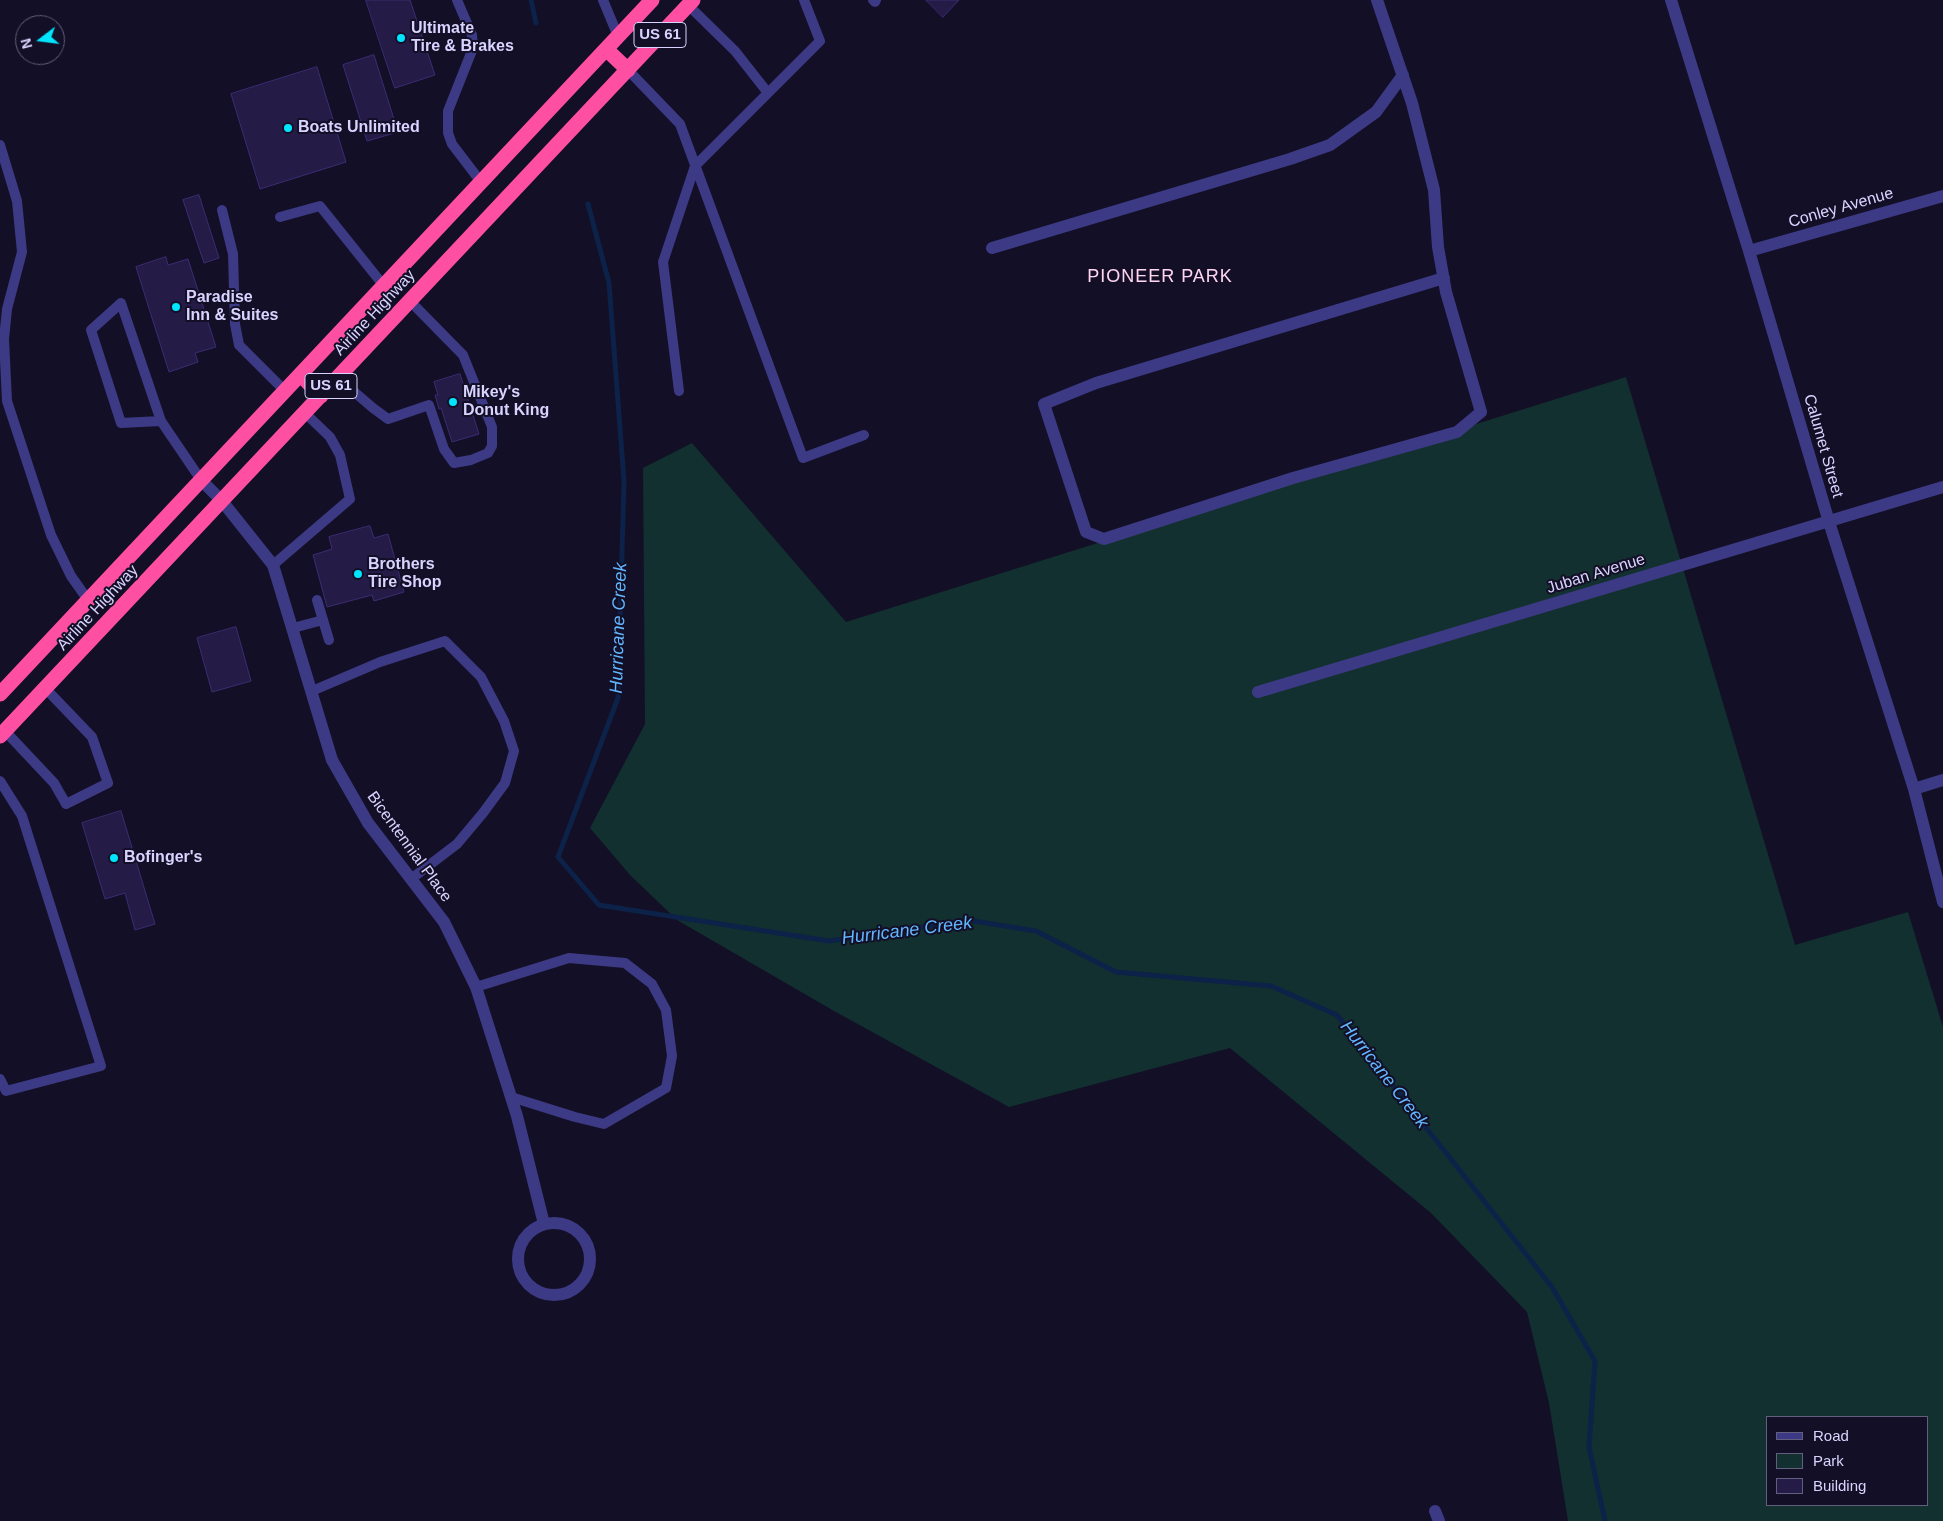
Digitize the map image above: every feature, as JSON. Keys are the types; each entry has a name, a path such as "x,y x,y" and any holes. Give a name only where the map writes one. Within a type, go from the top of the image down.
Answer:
{"highway":[{"name":"Airline Highway","path":"0,694 652,0"},
{"name":"Airline Highway","path":"2,734 690,3"},
{"path":"606,49 628,70"},
{"path":"301,375 321,396"}],"street":[{"path":"1378,0 1412,103 1434,190 1438,247 1444,278 1481,412 1456,432 1293,478 1104,539 1086,532 1044,404 1096,383 1444,278"},
{"name":"Calumet Street","path":"1671,0 1749,251 1829,522 1914,788 1943,902"},
{"path":"992,248 1290,159 1330,145 1376,112 1403,75"},
{"name":"Conley Avenue","path":"1749,251 1943,196"},
{"name":"Bicentennial Place","path":"201,480 222,501 273,565 332,760 368,823 444,922 476,987 511,1097 544,1224"},
{"name":"Juban Avenue","path":"1258,692 1943,487"},
{"path":"1914,788 1943,780"},
{"path":"558,1222 571,1227 582,1236 589,1249 590,1263 586,1276 577,1287 564,1293 550,1295 537,1290 526,1281 520,1269 518,1254 522,1241 532,1230 544,1224 558,1222"}],"lane":[{"path":"457,0 472,35 473,48 448,111 448,133 452,144 481,182"},
{"path":"603,0 618,36"},
{"path":"679,391 663,262 695,166 820,41 804,0"},
{"path":"690,3 736,51 768,93"},
{"path":"628,70 680,124 803,458 864,435"},
{"path":"0,145 17,201 22,252 7,309 4,339 7,401 51,535 71,576 88,600"},
{"path":"280,217 320,206 384,286"},
{"path":"222,210 233,254 235,324 239,345 285,391"},
{"path":"338,378 388,419 429,405 444,450 454,464 488,453 492,446 492,427 463,354 410,301"},
{"path":"161,420 121,423 91,330 121,303 161,420 201,480"},
{"path":"273,565 350,499 340,454 330,437 306,413"},
{"path":"317,600 329,640"},
{"path":"293,628 323,620"},
{"path":"312,691 380,662 445,641 481,678 504,720 514,751 504,782 483,813 457,844 411,879"},
{"path":"2,734 54,783 66,804 108,782 92,737 46,689"},
{"path":"0,781 22,816 101,1066 6,1091 0,1079"},
{"path":"476,987 569,958 626,963 652,984 666,1010 672,1056 666,1088 604,1124 511,1097"}],"green space":[{"path":"1626,377 1795,945 1908,912 1943,1027 1943,1521 1568,1521 1549,1403 1527,1312 1431,1213 1230,1048 1009,1107 834,1011 677,920 630,875 590,828 645,724 643,468 692,443 846,622"}],"building":[{"name":"Ultimate Tire & Brakes","path":"366,0 410,0 435,75 395,88"},
{"path":"926,0 959,0 943,17"},
{"path":"374,55 398,132 367,141 343,65"},
{"name":"Boats Unlimited","path":"317,67 346,162 260,189 231,94"},
{"path":"199,195 219,258 204,263 183,200"},
{"name":"Paradise Inn & Suites","path":"166,257 168,265 188,259 216,347 195,353 198,362 169,372 136,267"},
{"name":"Mikey's Donut King","path":"460,374 479,434 452,442 441,408 439,409 435,395 438,395 434,382"},
{"name":"Brothers Tire Shop","path":"370,526 374,538 388,534 404,592 374,601 372,595 327,607 313,555 332,549 329,537"},
{"path":"236,627 251,681 212,692 197,638"},
{"name":"Bofinger's","path":"121,811 155,924 135,930 125,893 105,899 82,823"}],"waterway":[{"name":"Hurricane Creek","path":"531,0 536,23"},
{"name":"Hurricane Creek","path":"588,204 609,283 624,481 618,698 558,857 599,905 829,941 968,920 1036,931 1116,972 1271,986 1337,1015 1552,1287 1595,1361 1589,1447 1605,1521"}],"place":[{"name":"Ultimate Tire & Brakes","path":"401,38"},
{"name":"Boats Unlimited","path":"288,128"},
{"name":"Paradise Inn & Suites","path":"176,307"},
{"name":"Mikey's Donut King","path":"453,402"},
{"name":"Brothers Tire Shop","path":"358,574"},
{"name":"Bofinger's","path":"114,858"}],"district":[{"name":"PIONEER PARK","path":"1160,277"}]}
